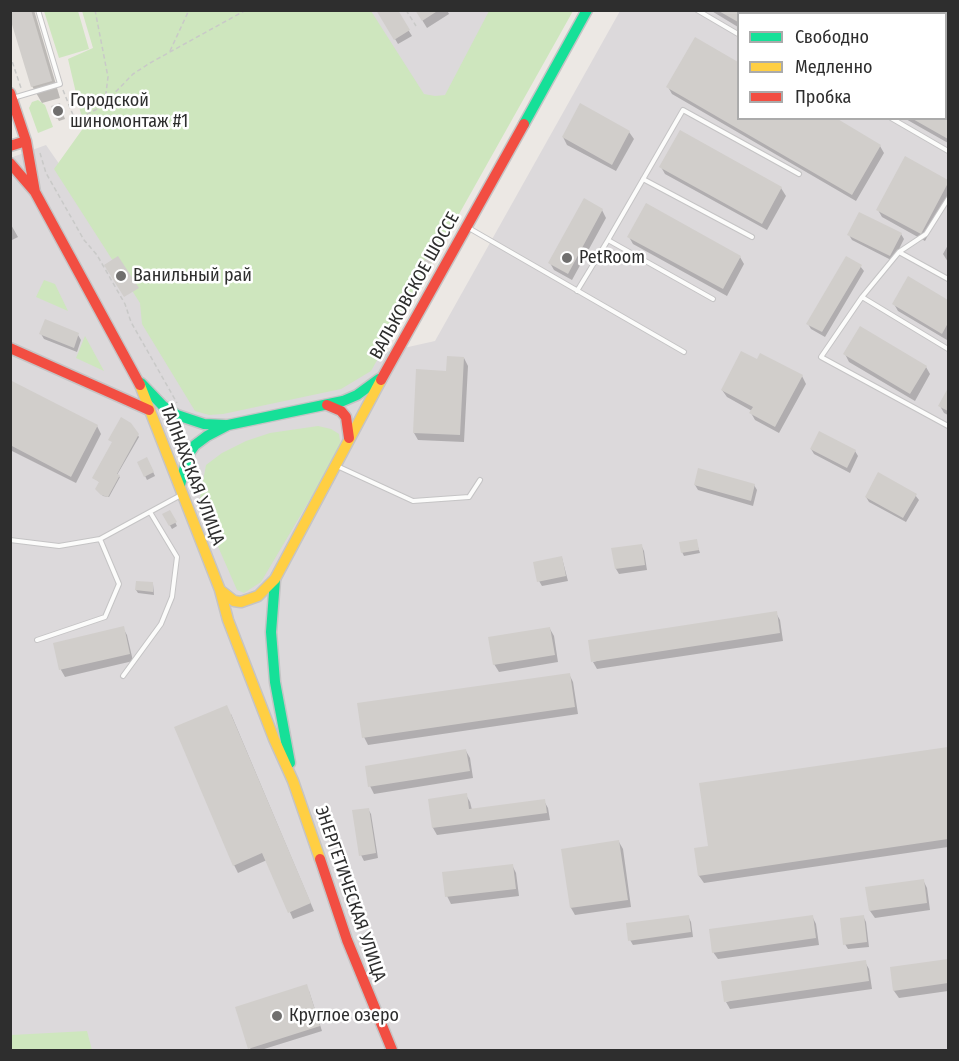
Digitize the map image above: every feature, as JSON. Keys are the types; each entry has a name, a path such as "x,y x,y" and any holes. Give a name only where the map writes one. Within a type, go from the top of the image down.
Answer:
{"main road":[{"name":"ВАЛЬКОВСКОЕ ШОССЕ","path":"219,590 234,601 250,600 267,589 275,579 384,375 587,10"},
{"name":"ТАЛНАХСКАЯ УЛИЦА","path":"15,95 35,192"},
{"path":"10,146 26,141"},
{"name":"ТАЛНАХСКАЯ УЛИЦА","path":"10,163 35,192 137,378 274,740 293,782"},
{"path":"10,348 149,410"},
{"path":"137,378 163,406 177,415 204,424 228,425 327,405 357,395 384,375"},
{"path":"327,405 341,411 348,424 349,441"},
{"path":"181,492 183,469 195,445 228,425"},
{"name":"ВАЛЬКОВСКОЕ ШОССЕ","path":"275,579 271,632 275,682 293,782"},
{"name":"ЭНЕРГЕТИЧЕСКАЯ УЛИЦА","path":"293,782 347,940 389,1046"}],"lane":[{"path":"15,95 60,84 38,10"},
{"path":"697,10 737,33"},
{"path":"578,291 683,110 799,174"},
{"path":"894,120 948,151"},
{"path":"643,179 752,237"},
{"path":"948,199 927,234 899,252 862,297 821,357 948,426"},
{"path":"466,227 684,352"},
{"path":"608,240 713,299"},
{"path":"899,252 948,279"},
{"path":"862,297 948,349"},
{"path":"336,466 412,501 468,497 480,480"},
{"path":"10,540 59,546 100,539 181,492"},
{"path":"123,676 161,624 172,597 177,557 150,512"},
{"path":"37,640 105,617 119,584 100,539"}],"path":[{"path":"95,10 108,77 105,102"},
{"path":"169,52 189,10"},
{"path":"60,84 75,120 96,110 134,74 246,10"},
{"path":"406,10 416,26"},
{"path":"10,54 15,95"},
{"path":"40,153 46,173 84,240 97,255 119,294 131,322 178,404"}],"shaded area":[{"path":"363,11 510,11 444,128"},
{"path":"620,11 948,11 948,1050 11,1050 10,158 46,145 216,390 435,341"}],"green space":[{"path":"44,11 78,11 89,49 59,58"},
{"path":"82,11 371,11 424,94 435,96 445,95 489,11 573,11 371,371 341,389 209,415 195,411 142,324 140,303 54,169 84,127 68,59 93,48"},
{"path":"38,100 45,105 53,127 38,133 29,108 32,102"},
{"path":"44,280 55,284 68,311 36,297"},
{"path":"85,336 104,371 76,358"},
{"path":"318,426 331,429 339,434 341,447 261,582 244,593 237,590 199,503 206,465 222,453 246,441 270,433"},
{"path":"87,1031 92,1050 11,1050 11,1035"}],"building":[{"path":"10,10 31,10 52,81 31,87 10,18"},
{"path":"376,10 398,10 410,30 394,40"},
{"path":"415,10 439,10 422,21"},
{"path":"717,10 830,10 832,12 737,12 737,21"},
{"path":"695,37 737,61 737,120 839,120 881,145 852,195 666,87"},
{"path":"947,76 948,77 948,139 915,120 947,120"},
{"name":"Городской шиномонтаж #1","path":"60,103 64,116 56,119 51,106"},
{"path":"580,103 630,131 612,165 562,137"},
{"path":"680,130 782,187 762,224 659,167"},
{"path":"905,156 948,180 921,234 876,210"},
{"path":"584,198 603,209 568,274 548,263"},
{"path":"646,203 741,256 723,289 627,237"},
{"path":"859,212 902,233 890,256 847,235"},
{"path":"428,255 434,258 426,271 420,268"},
{"name":"Ванильный рай","path":"118,256 139,288 124,297 104,265"},
{"path":"846,256 862,265 822,332 806,324"},
{"path":"908,276 948,300 948,323 942,334 892,304"},
{"path":"45,319 79,333 74,348 39,334"},
{"path":"860,326 927,366 910,394 843,354"},
{"path":"741,351 757,359 760,353 803,375 775,427 749,413 753,407 721,390"},
{"path":"447,356 464,357 460,435 413,433 416,369 446,371"},
{"path":"10,380 98,425 71,477 10,445"},
{"path":"948,388 948,411 938,406"},
{"path":"121,417 131,423 139,434 117,474 120,475 108,497 101,495 95,489 99,482 92,478 112,442 108,440"},
{"path":"819,431 856,450 847,468 810,449"},
{"path":"147,457 154,472 144,477 137,462"},
{"path":"698,468 755,484 751,501 694,485"},
{"path":"878,472 917,494 903,518 865,497"},
{"path":"170,510 177,522 169,526 162,514"},
{"path":"697,539 699,550 681,553 679,542"},
{"path":"642,544 645,565 615,569 611,548"},
{"path":"562,556 566,576 537,582 533,562"},
{"path":"136,581 153,582 153,592 135,590"},
{"path":"777,611 780,633 591,662 588,640"},
{"path":"124,626 130,654 59,670 53,643"},
{"path":"550,627 555,655 493,665 488,637"},
{"path":"570,673 575,707 362,738 357,703"},
{"path":"227,705 311,903 288,913 262,853 233,866 174,727"},
{"path":"948,747 948,839 698,876 694,848 708,846 699,783"},
{"path":"466,749 470,771 368,787 365,766"},
{"path":"467,793 469,809 545,799 547,813 432,828 428,799"},
{"path":"369,808 376,853 359,856 352,810"},
{"path":"619,840 628,900 570,908 561,849"},
{"path":"513,864 516,889 445,897 442,872"},
{"path":"924,879 927,903 869,911 865,887"},
{"path":"689,915 691,932 628,941 626,923"},
{"path":"813,915 816,938 712,953 709,929"},
{"path":"864,915 867,942 843,945 840,918"},
{"path":"948,959 948,983 893,991 890,967"},
{"path":"866,960 869,981 724,1002 721,981"},
{"name":"Круглое озеро","path":"307,984 320,1026 248,1049 235,1007"}],"traffic: fast":[{"path":"524,124 587,10"},
{"path":"180,485 188,455 195,445 207,436 228,425 343,401 357,395 379,379"},
{"path":"141,383 163,406 177,415 204,424 225,425"},
{"path":"275,580 271,632 275,682 290,763"}],"traffic: slow":[{"path":"220,590 234,601 241,602 258,596 275,579 381,380"},
{"path":"140,385 220,590 228,620 274,739 293,781 320,859"}],"traffic: jam":[{"path":"10,93 26,141 35,192"},
{"path":"381,380 524,124"},
{"path":"10,146 26,141"},
{"path":"10,163 35,192 140,385"},
{"path":"10,348 149,410"},
{"path":"327,405 341,411 346,417 349,438"},
{"path":"320,859 347,940 392,1050"}],"place":[{"name":"Городской шиномонтаж #1","path":"58,111"},
{"name":"PetRoom","path":"567,258"},
{"name":"Ванильный рай","path":"121,276"},
{"name":"Круглое озеро","path":"277,1016"}]}
